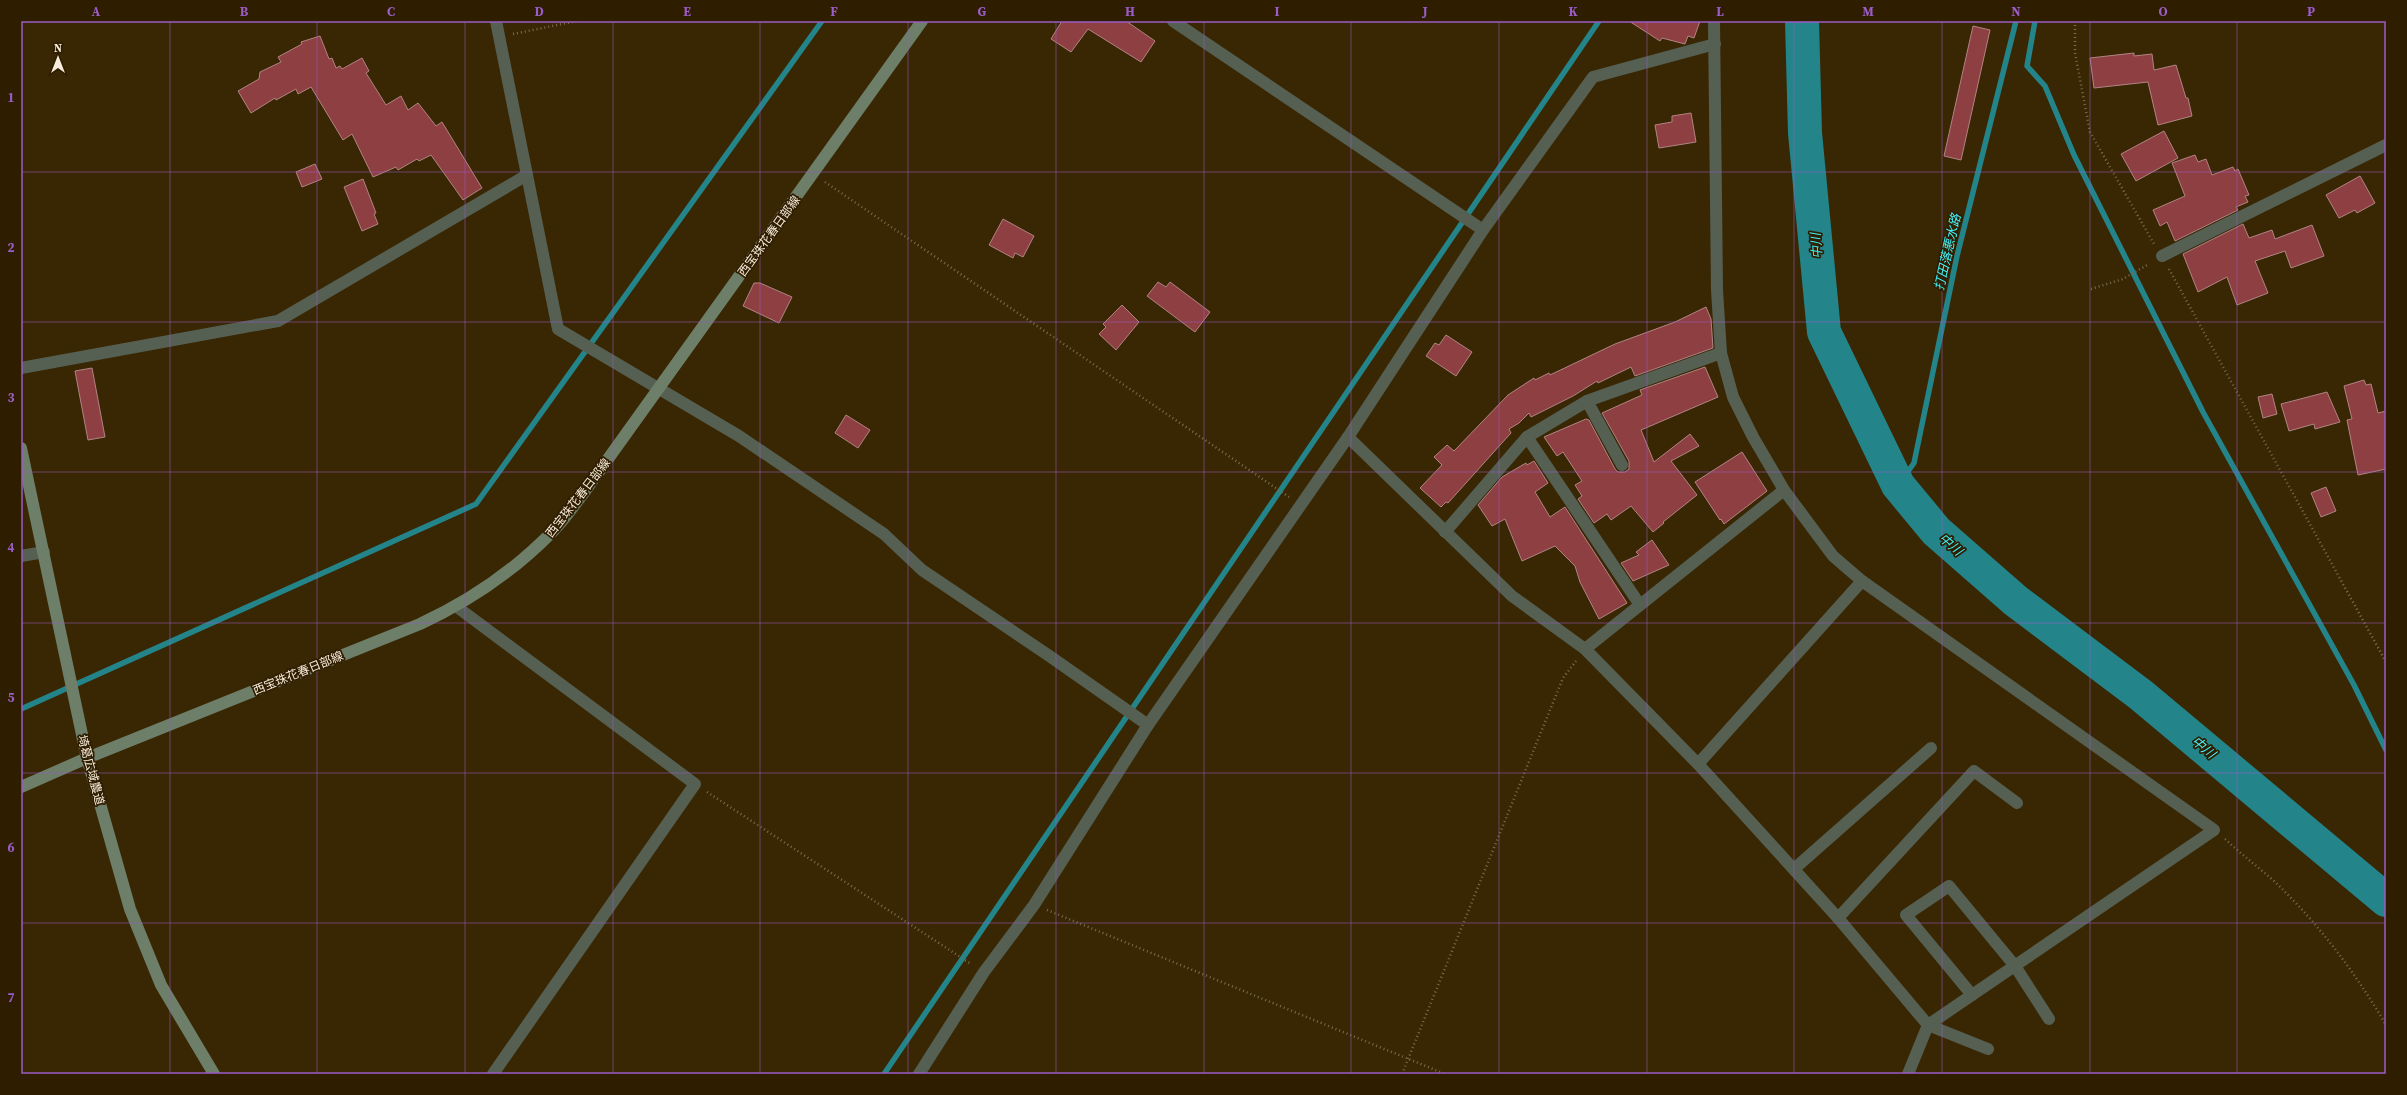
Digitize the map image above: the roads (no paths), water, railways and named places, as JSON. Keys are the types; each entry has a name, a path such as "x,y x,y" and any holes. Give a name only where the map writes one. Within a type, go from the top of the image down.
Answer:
{"main road":[{"name":"西宝珠花春日部線","path":"21,787 87,758 420,624 457,607 512,570 554,530 659,390 922,21"},
{"name":"埼葛広域農道","path":"21,448 87,758 130,909 161,985 214,1074"}],"street":[{"path":"496,21 558,329 739,436 884,534 922,570 1148,725"},
{"path":"1173,21 1482,230"},
{"path":"1714,21 1717,290 1721,353 1733,397 1753,437 1784,490 1833,556 1862,581 2214,830 1928,1025 1908,1074"},
{"path":"919,1074 984,972 1034,905 1148,725 1348,437 1482,230 1593,77 1715,44"},
{"path":"2162,256 2386,145"},
{"path":"21,368 278,321 527,175"},
{"path":"1445,532 1527,437 1587,401 1721,353"},
{"path":"1587,401 1622,465"},
{"path":"1348,437 1512,596 1585,649 1698,764 1794,869 1838,918 1928,1025 1988,1049"},
{"path":"1527,437 1640,605"},
{"path":"1585,649 1784,490"},
{"path":"21,556 44,552"},
{"path":"1698,764 1862,581"},
{"path":"457,607 695,784 493,1074"},
{"path":"1794,869 1931,748"},
{"path":"1838,918 1974,770 2017,803"},
{"path":"1972,995 1906,915 1949,886 2015,966 2048,1019"}],"waterway":[{"path":"21,709 476,504 822,21"},
{"path":"884,1074 1599,21"},
{"name":"中川","path":"1802,21 1805,133 1824,332 1898,485 1936,531 2016,601 2141,695 2386,900"},
{"name":"打田落悪水路","path":"1898,485 1914,463 1957,256 2016,21"},
{"path":"2035,21 2027,66 2045,86 2074,155 2203,412 2354,685 2386,750"}]}
